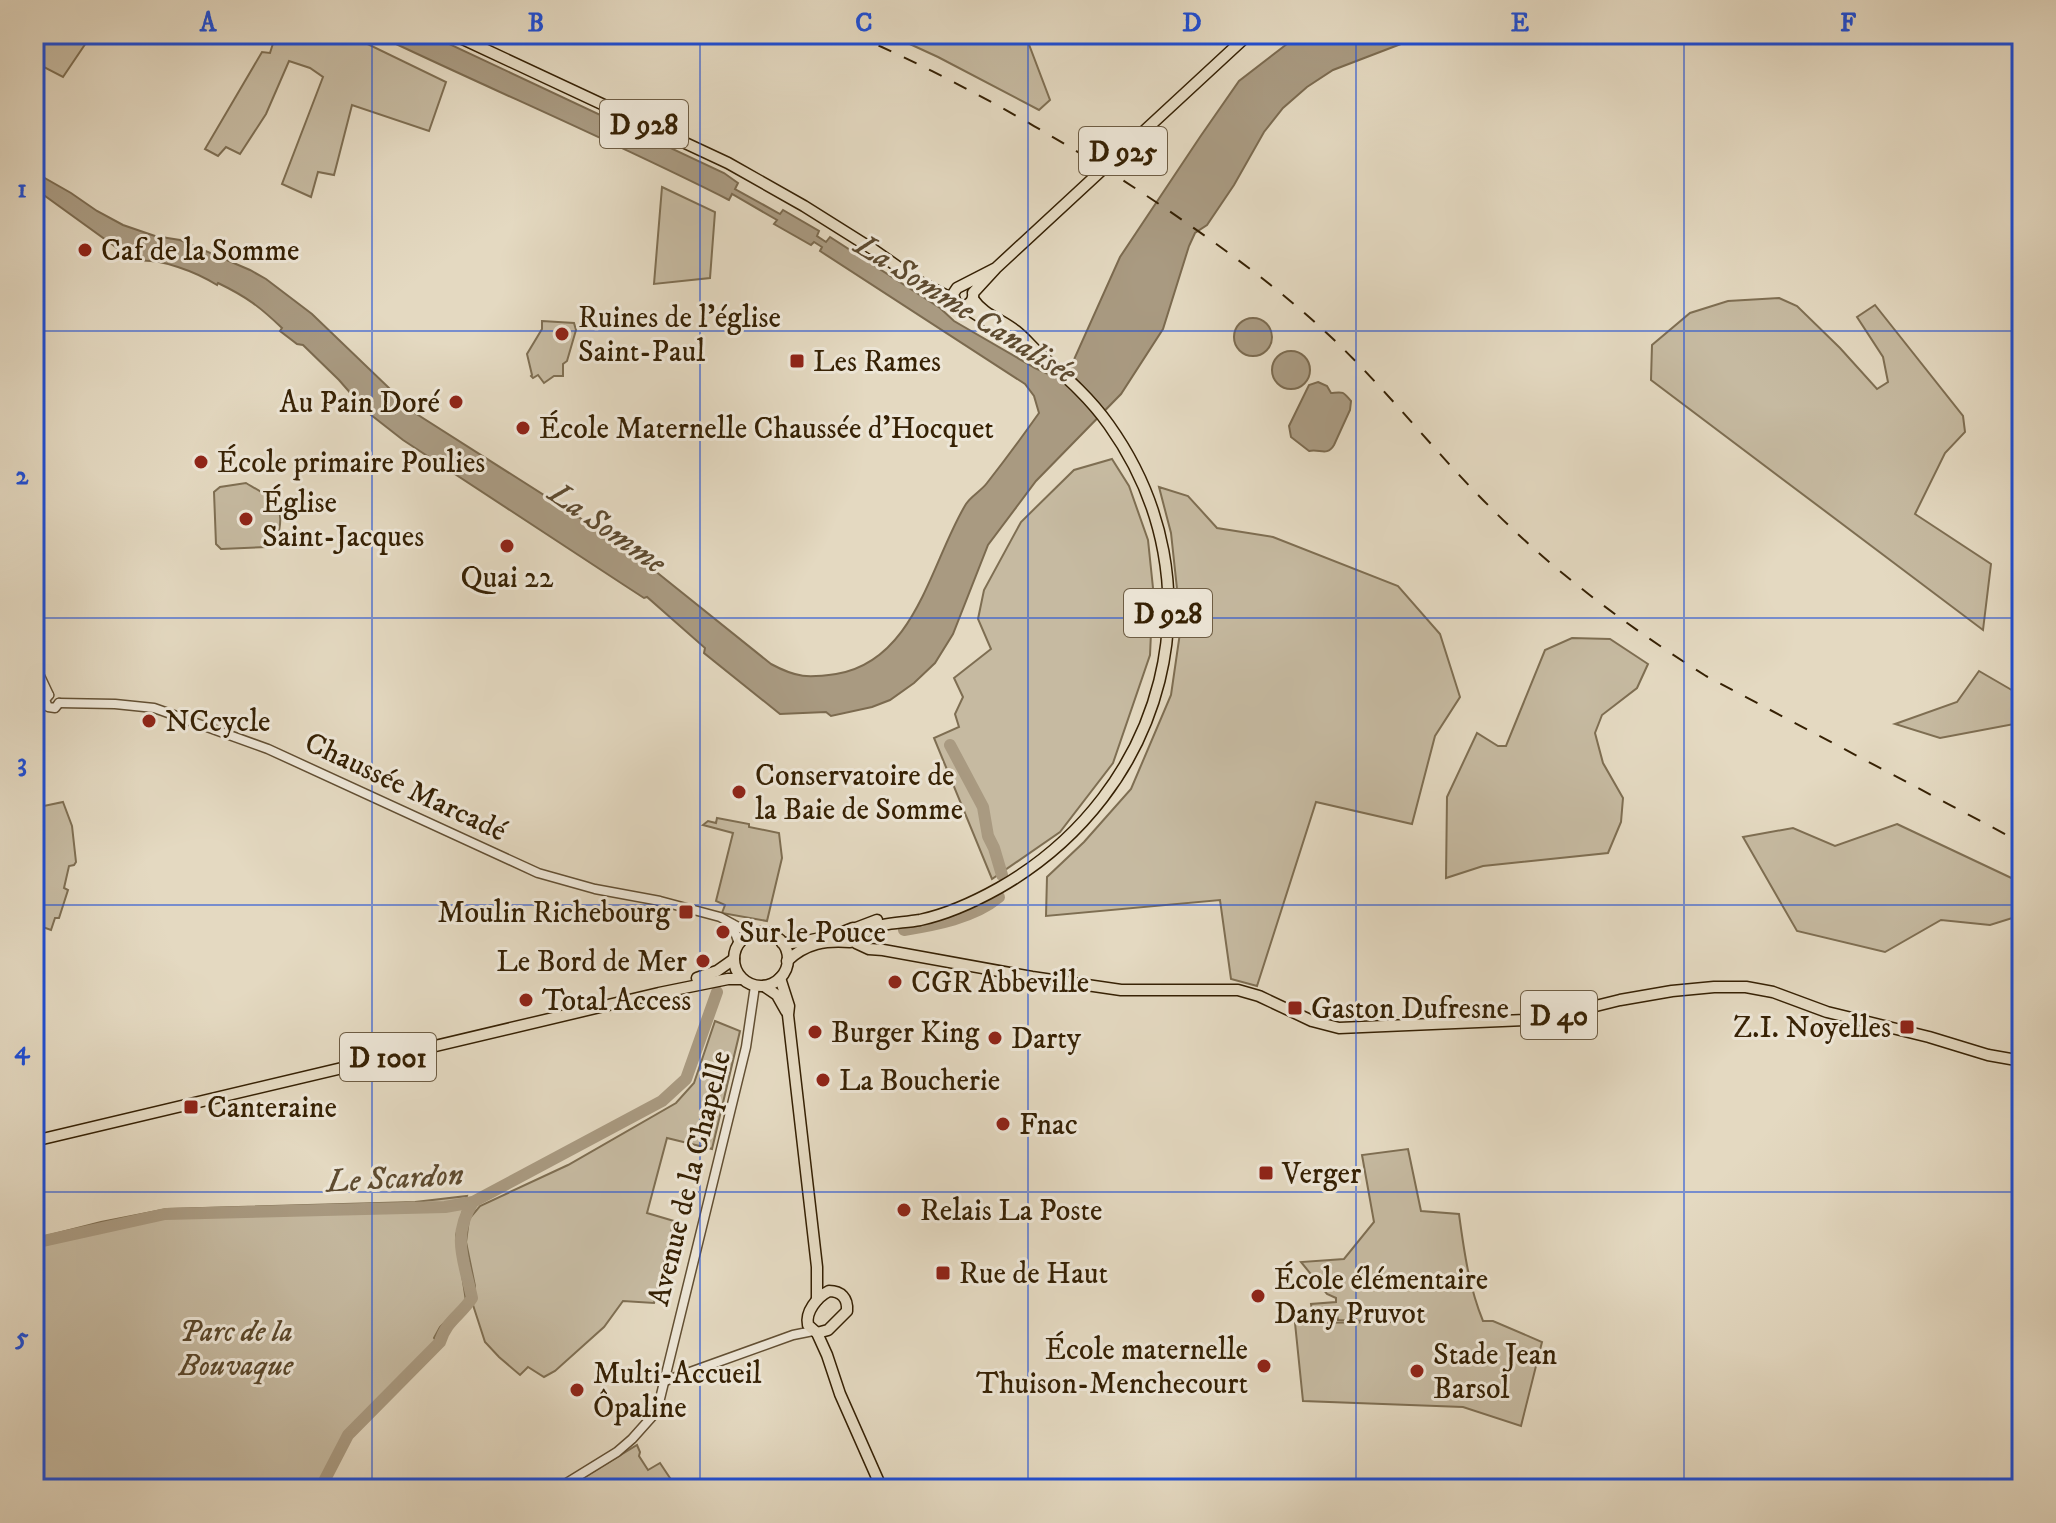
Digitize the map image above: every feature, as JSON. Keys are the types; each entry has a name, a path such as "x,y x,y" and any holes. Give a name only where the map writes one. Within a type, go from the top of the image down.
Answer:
{"main road":[{"name":"D 928","path":"452,34 728,163 831,224 882,249 932,283 957,292"},
{"name":"D 925","path":"973,296 996,268 1249,34"},
{"name":"D 925","path":"957,292 996,268"},
{"path":"967,287 973,296 969,304 963,306 956,303 957,292 967,287"},
{"name":"D 928","path":"787,961 809,946 856,936 880,924 919,920 950,912 1028,870 1078,828 1125,767 1146,724 1156,691 1167,650 1169,593 1151,501 1128,454 1077,386 1014,329 980,308 973,296"},
{"name":"D 928","path":"963,306 1043,356"},
{"path":"760,986 780,978 787,961 782,943 769,934 751,934 739,944 734,959 737,972 742,979 777,995 788,1015"},
{"name":"D 928","path":"782,943 856,936"},
{"name":"D 40","path":"856,936 883,950 1121,990 1238,990 1259,996 1312,1021 1339,1028 1525,1020 1672,991 1756,988 1827,1012 1988,1055 2022,1061"},
{"name":"D 1001","path":"34,1134 708,976 734,959"},
{"path":"780,978 789,1006 817,1267 817,1300"},
{"name":"D 1001","path":"34,1141 659,993 742,979"},
{"path":"817,1267 831,1290 844,1297 847,1309 846,1314 819,1331"},
{"path":"831,1290 817,1300 807,1319 808,1325 819,1331 840,1394 882,1489"}],"street":[{"name":"Chaussée Marcadé","path":"34,663 49,695 56,695 59,703 154,708 268,749 538,873 720,917 751,934"},
{"path":"732,924 739,944"},
{"name":"Avenue de la Chapelle","path":"557,1489 609,1457 632,1439 657,1411 760,986"},
{"path":"793,1335 807,1319"},
{"path":"665,1381 793,1335 819,1331"}],"green space":[{"path":"34,34 92,34 63,77 34,62"},
{"path":"276,34 347,34 446,82 429,131 352,105 334,175 318,172 311,197 282,184 323,77 310,68 289,61 266,114 240,154 226,147 218,156 205,149 262,52 270,53"},
{"path":"888,34 1025,34 1050,100 1039,110"},
{"path":"662,187 715,212 710,278 654,284"},
{"path":"1779,298 1797,306 1877,389 1888,382 1883,357 1857,317 1875,305 1963,416 1965,432 1945,453 1915,514 1991,564 1983,630 1651,380 1652,345 1690,313 1728,301"},
{"path":"542,321 574,323 576,330 567,361 563,364 563,376 554,376 544,383 538,375 531,376 527,354 542,329"},
{"path":"1112,459 1129,486 1148,540 1153,588 1150,655 1113,763 1060,832 992,879 934,738 959,727 955,714 963,697 954,678 991,649 978,619 984,590 1021,522 1074,470"},
{"path":"246,483 276,504 280,518 277,539 267,547 221,549 216,544 214,492 220,487"},
{"path":"1159,487 1188,496 1217,528 1273,537 1398,586 1440,634 1460,697 1435,736 1412,824 1316,802 1257,986 1231,979 1220,900 1046,916 1047,877 1084,842 1131,789 1171,695 1181,626 1171,533"},
{"path":"1572,638 1610,639 1648,664 1637,688 1602,715 1595,733 1603,763 1623,798 1621,822 1608,853 1483,866 1446,878 1447,797 1477,733 1498,746 1506,746 1545,650"},
{"path":"1979,671 2022,696 2022,726 2014,724 1940,738 1895,724 1957,702"},
{"path":"63,802 72,826 76,862 69,866 64,888 68,890 59,918 55,918 51,930 34,924 34,808"},
{"path":"717,818 779,833 782,858 767,921 722,913 725,905 716,901 733,833 703,825 708,821 716,823"},
{"path":"1897,824 2022,883 2022,915 1990,925 1941,920 1885,952 1797,931 1743,837 1793,828 1835,846"},
{"path":"715,1021 740,1031 712,1149 667,1138 647,1213 674,1221 654,1303 623,1301 604,1327 555,1371 544,1377 528,1367 520,1375 485,1342 473,1305 475,1286 466,1242 469,1219 480,1206 568,1165 676,1103 694,1083"},
{"path":"1408,1149 1421,1211 1459,1214 1471,1282 1483,1321 1493,1321 1542,1342 1521,1426 1463,1407 1303,1401 1295,1323 1397,1322 1338,1320 1337,1315 1313,1317 1311,1304 1336,1302 1336,1298 1327,1294 1301,1262 1344,1259 1374,1222 1362,1155"},
{"name":"Parc de la Bouvaque","path":"467,1196 456,1235 466,1301 440,1327 434,1338 440,1346 351,1437 323,1489 34,1489 34,1239 167,1209 415,1202"},
{"path":"637,1445 639,1456 648,1470 660,1463 675,1481 677,1489 633,1489 627,1483 629,1489 565,1489"}],"shaded area":[{"path":"375,34 428,34 724,173 738,183 735,189 780,214 783,210 819,231 817,236 826,242 830,237 940,308 954,321 1055,377 1068,373 1120,257 1239,81 1303,34 1427,34 1333,70 1283,108 1264,132 1207,225 1195,233 1163,329 1121,394 1036,481 988,545 953,634 935,663 890,700 831,716 826,712 780,714 704,653 705,648 647,597 644,598 403,440 366,411 303,345 280,331 282,328 253,303 218,283 178,267 135,261 34,188 34,166 43,177 123,225 155,236 180,240 266,279 312,314 415,413 624,546 771,664 796,674 836,674 863,665 885,650 903,630 918,606 966,504 987,483 1039,413 1034,396 1025,384 820,251 822,247 814,242 811,245 774,224 777,220 732,194 729,200"},
{"path":"1253,318 1266,324 1272,337 1266,350 1253,356 1240,350 1234,337 1240,324"},
{"path":"1291,351 1304,357 1310,370 1304,383 1291,389 1278,383 1272,370 1278,357"},
{"path":"1318,382 1327,386 1331,393 1342,393 1351,401 1350,410 1331,449 1309,451 1291,437 1289,426 1309,385"}],"waterway":[{"name":"Le Scardon","path":"950,745 983,807 988,836 1002,875"},
{"name":"Le Scardon","path":"904,930 966,915 999,897"},
{"name":"Le Scardon","path":"34,1243 165,1214 445,1207 473,1202 662,1101 686,1079 717,992"},
{"path":"320,1489 348,1435 440,1342 446,1329 472,1298 461,1238 462,1226 473,1202"}],"railway":[{"path":"853,34 932,71 1048,134 1159,204 1248,267 1352,357 1513,530 1592,597 1648,638 1706,676 2022,843"}],"place":[{"name":"Caf de la Somme","path":"85,250"},
{"name":"Ruines de l'église Saint-Paul","path":"562,334"},
{"name":"Les Rames","path":"797,361"},
{"name":"Au Pain Doré","path":"456,402"},
{"name":"École Maternelle Chaussée d'Hocquet","path":"523,428"},
{"name":"École primaire Poulies","path":"201,462"},
{"name":"Église Saint-Jacques","path":"246,519"},
{"name":"Quai 22","path":"507,546"},
{"name":"NCcycle","path":"149,721"},
{"name":"Conservatoire de la Baie de Somme","path":"739,792"},
{"name":"Moulin Richebourg","path":"686,912"},
{"name":"Sur le Pouce","path":"723,932"},
{"name":"Le Bord de Mer","path":"703,961"},
{"name":"CGR Abbeville","path":"895,982"},
{"name":"Total Access","path":"526,1000"},
{"name":"Gaston Dufresne","path":"1295,1008"},
{"name":"Z.I. Noyelles","path":"1907,1027"},
{"name":"Burger King","path":"815,1032"},
{"name":"Darty","path":"995,1038"},
{"name":"La Boucherie","path":"823,1080"},
{"name":"Canteraine","path":"191,1107"},
{"name":"Fnac","path":"1003,1124"},
{"name":"Verger","path":"1266,1173"},
{"name":"Relais La Poste","path":"904,1210"},
{"name":"Rue de Haut","path":"943,1273"},
{"name":"École élémentaire Dany Pruvot","path":"1258,1296"},
{"name":"École maternelle Thuison-Menchecourt","path":"1264,1366"},
{"name":"Stade Jean Barsol","path":"1417,1371"},
{"name":"Multi-Accueil Ôpaline","path":"577,1390"}],"water label":[{"name":"La Somme Canalisée","path":"966,308"},
{"name":"La Somme","path":"608,527"}]}
